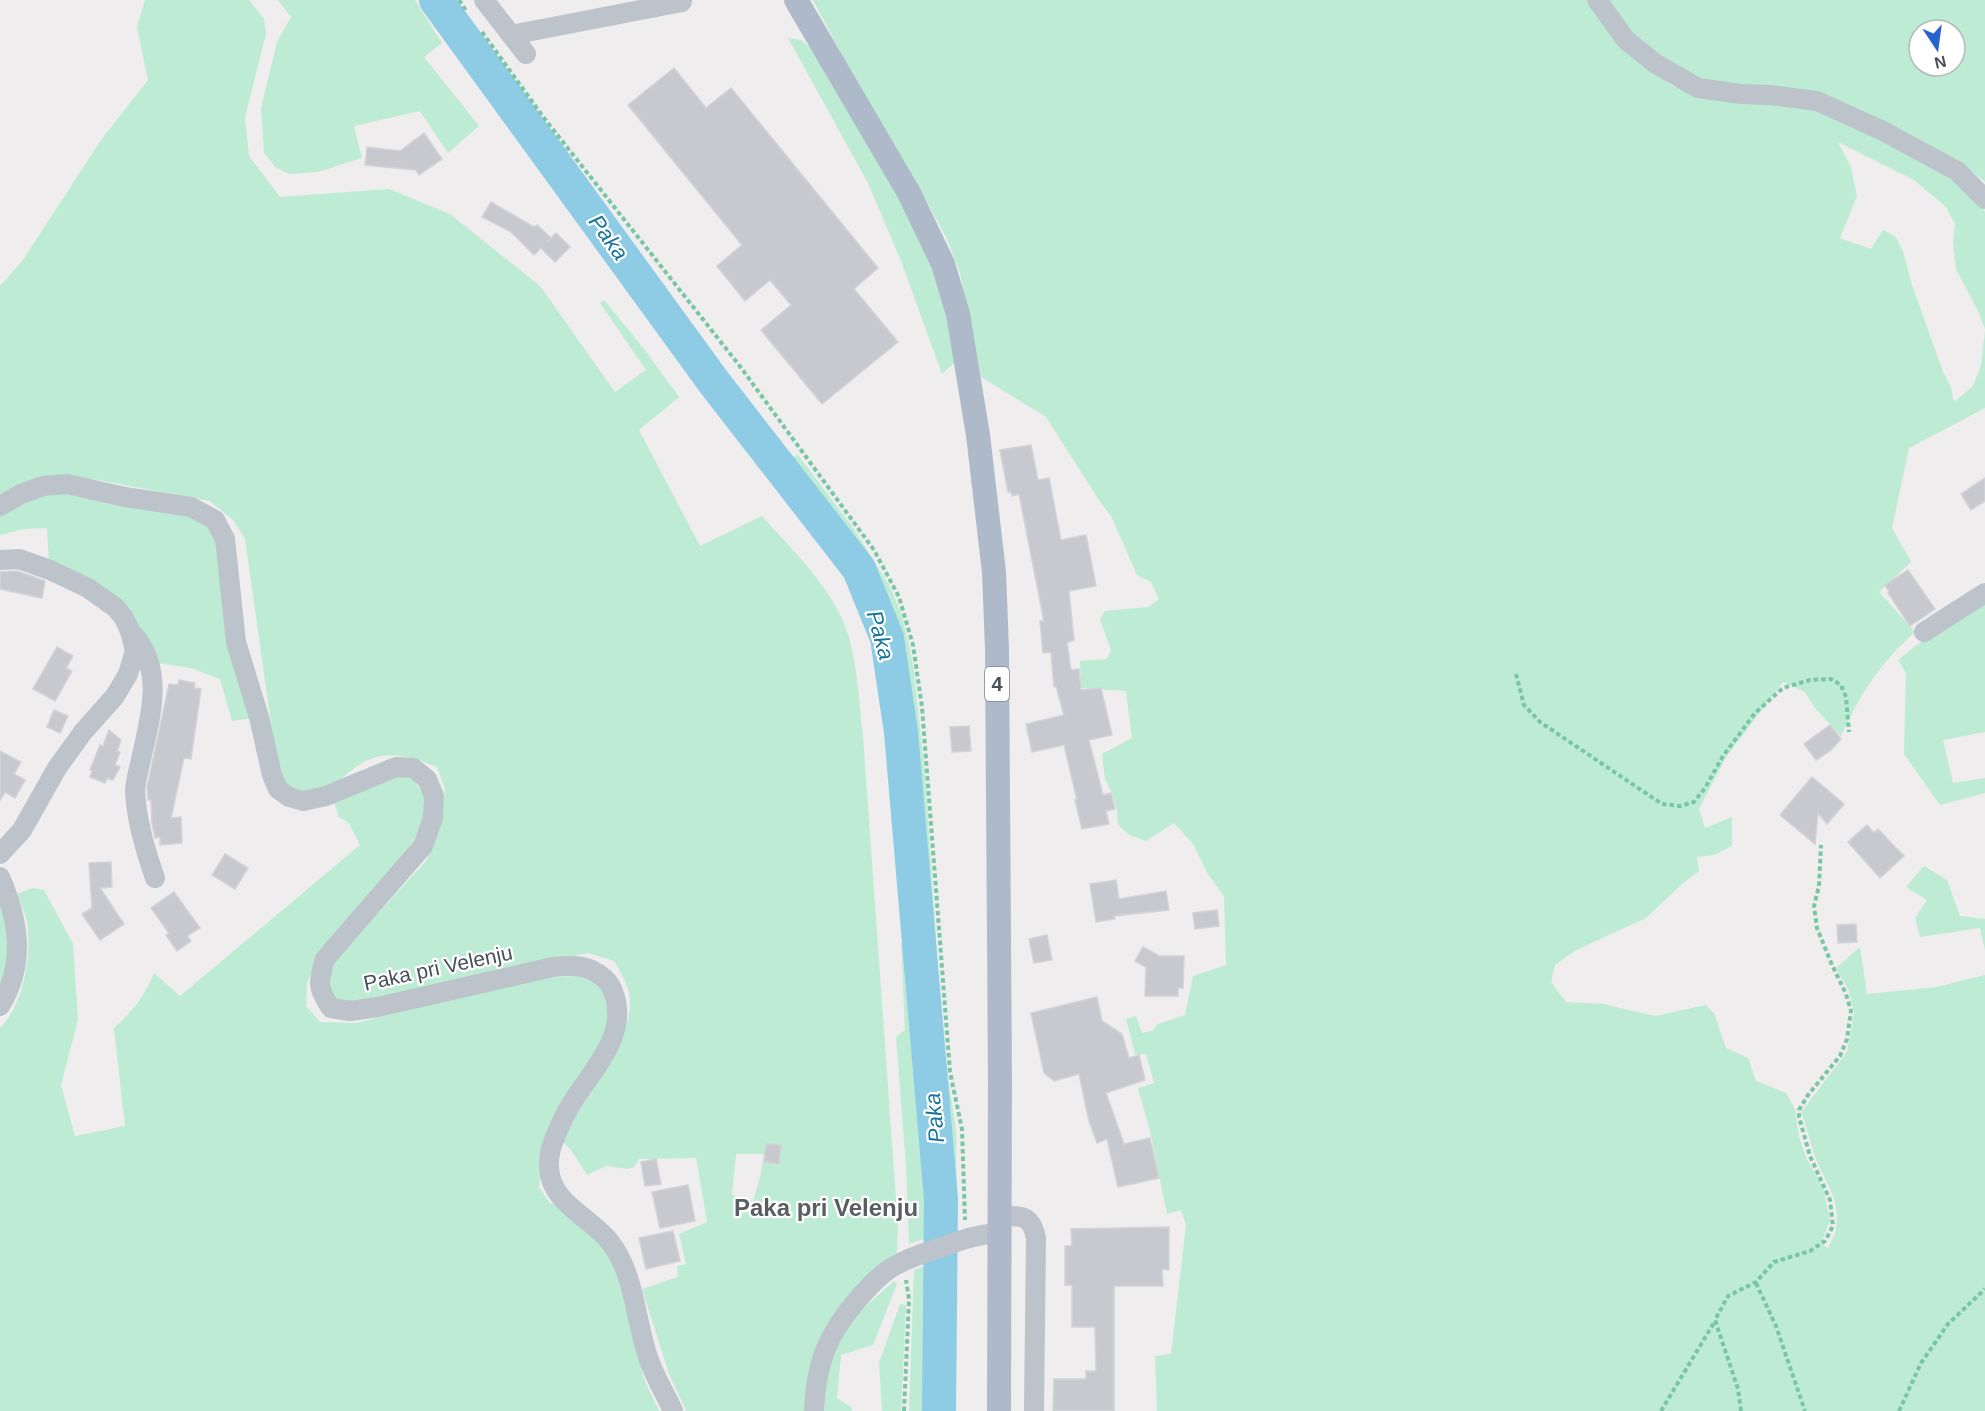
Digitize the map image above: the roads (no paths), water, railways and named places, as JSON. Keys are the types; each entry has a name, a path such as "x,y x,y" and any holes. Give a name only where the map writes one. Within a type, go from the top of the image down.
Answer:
{"main road":[{"name":"4","path":"796,0 909,193 943,264 958,314 968,370 994,573 998,722 999,1411"}],"street":[{"path":"484,0 526,54"},
{"path":"511,35 682,2 682,0"},
{"path":"1597,0 1626,40 1656,64 1698,88 1817,101 1883,131 1957,171 1985,199"},
{"name":"Paka pri Velenju","path":"0,506 21,494 43,486 67,484 125,497 191,507 215,520 225,539 236,642 259,717 272,775 278,789 289,797 303,801 326,796 396,767 413,768 427,779 434,796 433,818 423,846 325,959 319,978 321,993 331,1008 351,1011 378,1007 553,967 576,965 597,973 610,984 617,1005 615,1029 607,1049 566,1113 553,1142 549,1167 555,1188 609,1240 625,1265 648,1358 673,1411"},
{"path":"0,561 19,559 50,570 88,588 116,608 146,651 153,674 153,700 135,789 142,840 155,878"},
{"path":"1924,632 1985,593"},
{"path":"0,854 22,830 57,768 82,732 120,688 128,674 135,651 130,631"},
{"path":"0,878 17,927 18,957 12,984 0,1006"},
{"path":"814,1411 815,1387 825,1350 839,1322 870,1286 892,1267 910,1258 978,1234 999,1224 1026,1218 1034,1225 1036,1238 1034,1411"}],"waterway":[{"name":"Paka","path":"436,0 713,381 859,569 887,638 901,732 941,1199 939,1411"}],"district":[{"name":"Paka pri Velenju","path":"826,1208"}]}
